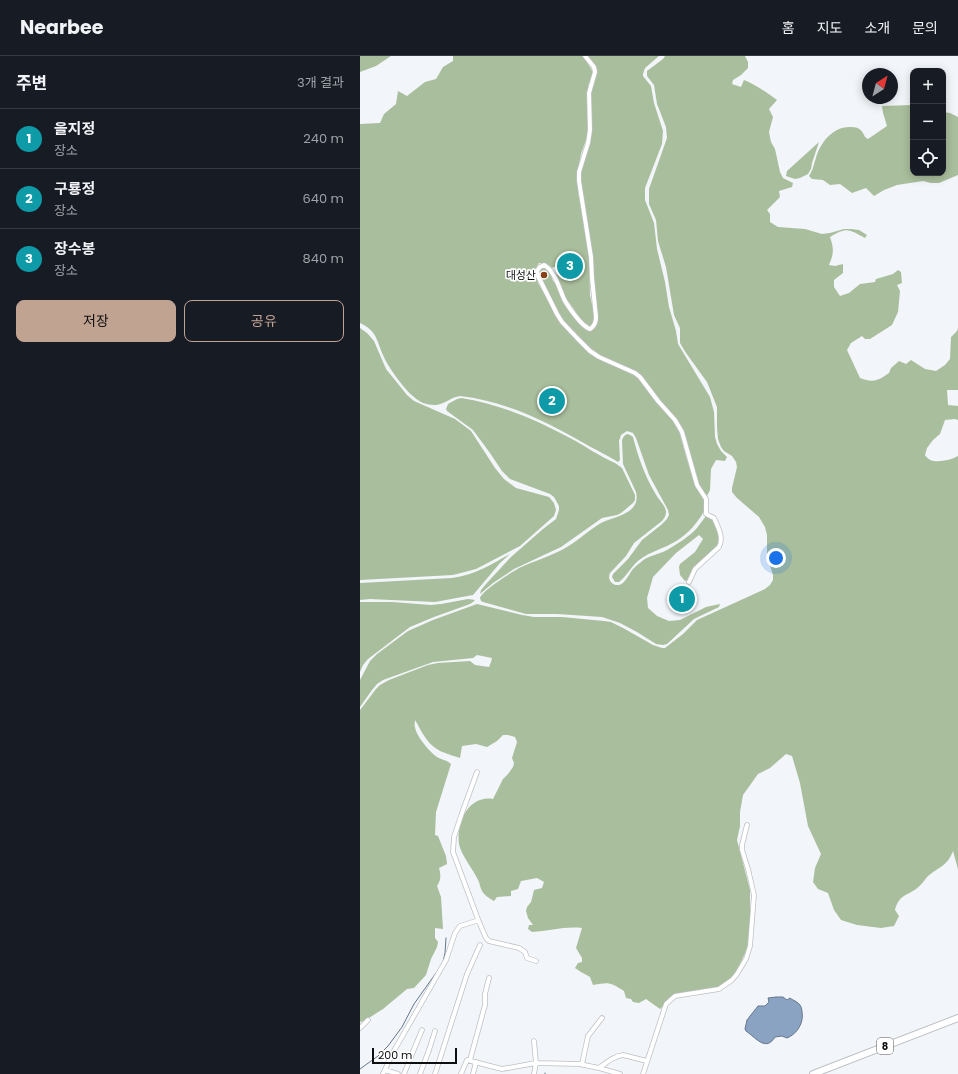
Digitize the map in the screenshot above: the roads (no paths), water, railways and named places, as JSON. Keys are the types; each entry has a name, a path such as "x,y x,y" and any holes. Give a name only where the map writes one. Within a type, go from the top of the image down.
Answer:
{"highway":[{"name":"8","path":"813,1074 958,1018"},
{"name":"8","path":"821,1074 958,1021"}],"street":[{"path":"585,56 594,67 595,72 589,93 590,130 588,143 580,167 579,181 591,257 596,317 594,326 590,329 581,322 564,299 549,267 544,264 537,271 538,276 562,322 590,352 635,373 640,377 675,420 682,432 697,485 706,498 706,514 714,518 721,542 719,547 694,571 689,582"},
{"path":"477,772 454,837 453,852 486,938 489,941 519,948 525,952 527,958 536,961"},
{"path":"643,1074 666,1004 675,996 719,989 732,980 746,959 750,946 754,895 742,850 747,825"},
{"path":"398,1074 384,1072 394,1049 446,960 457,928 465,924 479,922"},
{"path":"435,1074 467,974 480,945"},
{"path":"461,1074 467,1060 470,1060 485,1006 485,994 489,978"},
{"path":"582,1064 588,1036 602,1018"},
{"path":"360,1028 368,1020"},
{"path":"404,1074 422,1030"},
{"path":"420,1074 434,1031"},
{"path":"534,1041 536,1063 534,1074"},
{"path":"599,1068 620,1055 647,1061"},
{"path":"470,1060 502,1069 536,1063 582,1064 620,1074"},
{"path":"473,1074 476,1062"}],"water":[{"path":"783,997 787,1000 790,998 799,1004 802,1010 802,1020 797,1031 791,1036 787,1038 782,1036 775,1037 772,1041 765,1044 757,1040 746,1031 747,1020 758,1006 765,1006 769,1002 768,998"}],"waterway":[{"path":"443,962 446,938"},
{"path":"360,1069 378,1056 388,1046 402,1027 414,1004 436,973"}],"place":[{"name":"장수봉","path":"570,266"},
{"name":"대성산","path":"544,275"},
{"name":"구룡정","path":"552,401"},
{"name":"을지정","path":"682,599"}]}
